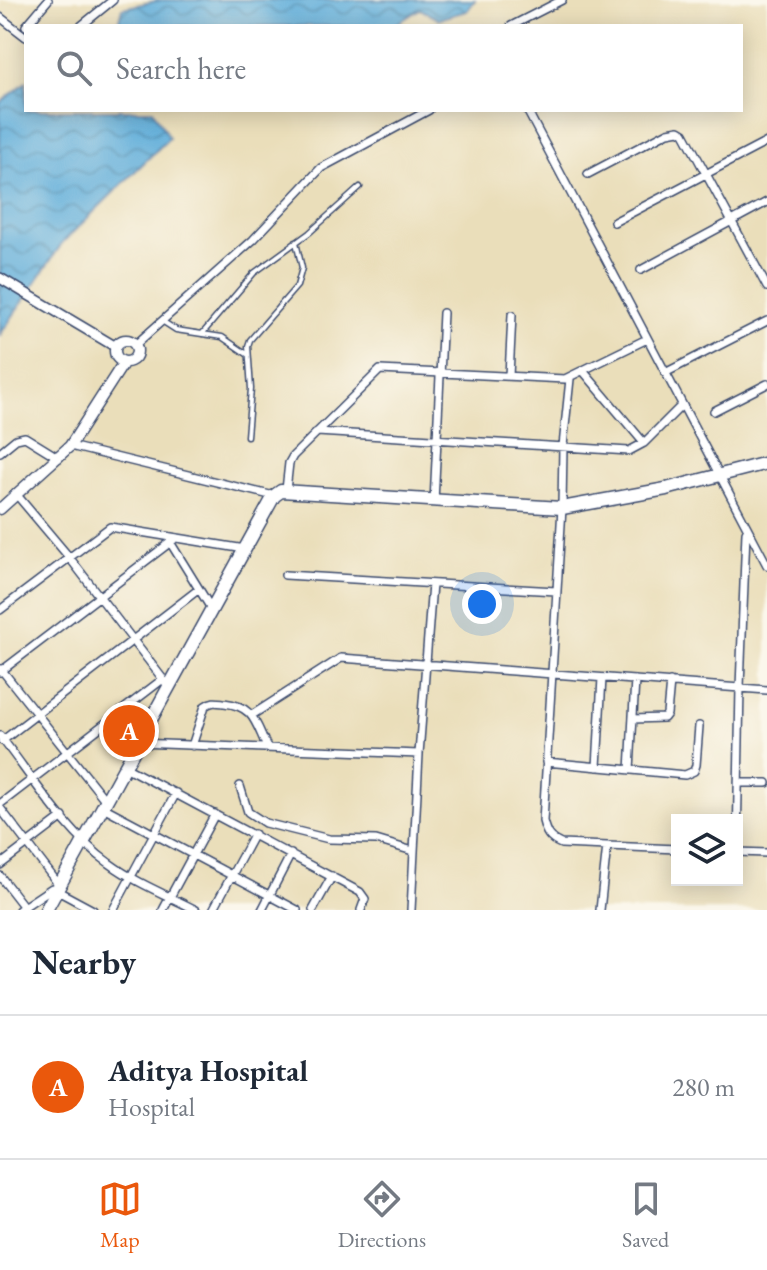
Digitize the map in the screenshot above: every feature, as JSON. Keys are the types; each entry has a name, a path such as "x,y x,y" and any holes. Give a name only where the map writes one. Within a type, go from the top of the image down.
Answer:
{"main road":[{"path":"0,509 70,446 124,362 135,359 135,345 127,340 116,347 115,355 124,362"},
{"path":"46,910 138,743 166,683 280,493 562,508 666,489 767,463"}],"street":[{"path":"30,24 48,0"},
{"path":"83,24 113,0"},
{"path":"515,24 562,0"},
{"path":"0,17 24,29"},
{"path":"135,345 253,240 321,168 425,112"},
{"path":"528,112 767,565"},
{"path":"588,174 668,132 679,130 687,137 767,287"},
{"path":"614,222 767,142"},
{"path":"641,270 767,202"},
{"path":"756,267 767,262"},
{"path":"0,278 116,347"},
{"path":"434,502 443,313"},
{"path":"509,376 512,315"},
{"path":"665,373 767,321"},
{"path":"70,446 280,493 289,463 380,370 570,379 647,339"},
{"path":"584,372 644,443"},
{"path":"570,379 563,446 543,821 551,840 561,844 671,849"},
{"path":"714,411 767,384"},
{"path":"317,432 629,451 644,443 682,405"},
{"path":"0,452 16,439 25,437 59,458"},
{"path":"16,494 166,683 67,752 0,806 58,887 93,910"},
{"path":"0,610 110,527 173,540 245,549"},
{"path":"738,814 746,530"},
{"path":"173,540 212,610"},
{"path":"173,540 1,670 104,804 154,835 297,910"},
{"path":"285,575 556,591"},
{"path":"420,910 411,907 413,851 432,584"},
{"path":"196,910 131,878 107,862 63,817 1,740 199,589"},
{"path":"252,715 341,658 767,690"},
{"path":"597,767 602,678"},
{"path":"630,770 635,680"},
{"path":"633,719 664,718 670,682"},
{"path":"192,746 208,702 240,705 252,715 267,747"},
{"path":"546,762 690,774 696,765 699,726"},
{"path":"138,743 419,754"},
{"path":"125,767 363,894 365,903 361,910"},
{"path":"739,783 767,783"},
{"path":"240,786 248,812 265,823 329,839 376,840 413,851"},
{"path":"113,910 176,793"},
{"path":"163,910 215,814"},
{"path":"0,865 63,817"},
{"path":"213,910 254,834"},
{"path":"600,910 607,846"},
{"path":"743,850 767,853"},
{"path":"262,910 291,854"},
{"path":"0,876 21,908 47,889 58,887"},
{"path":"313,910 332,876"}],"lane":[{"path":"202,334 254,273 360,187"},
{"path":"247,436 251,389 247,354 250,340 297,286 302,268 296,242"},
{"path":"162,321 176,330 222,337 247,354"}],"water":[{"path":"161,0 475,0 467,11 438,19 420,9 396,24 120,24 122,8"},
{"path":"24,84 24,112 154,112 169,138 63,242 0,335 0,103"}],"building":[{"path":"130,722 137,727 126,745 117,738"}],"place":[{"name":"Aditya Hospital","path":"129,731"}]}
